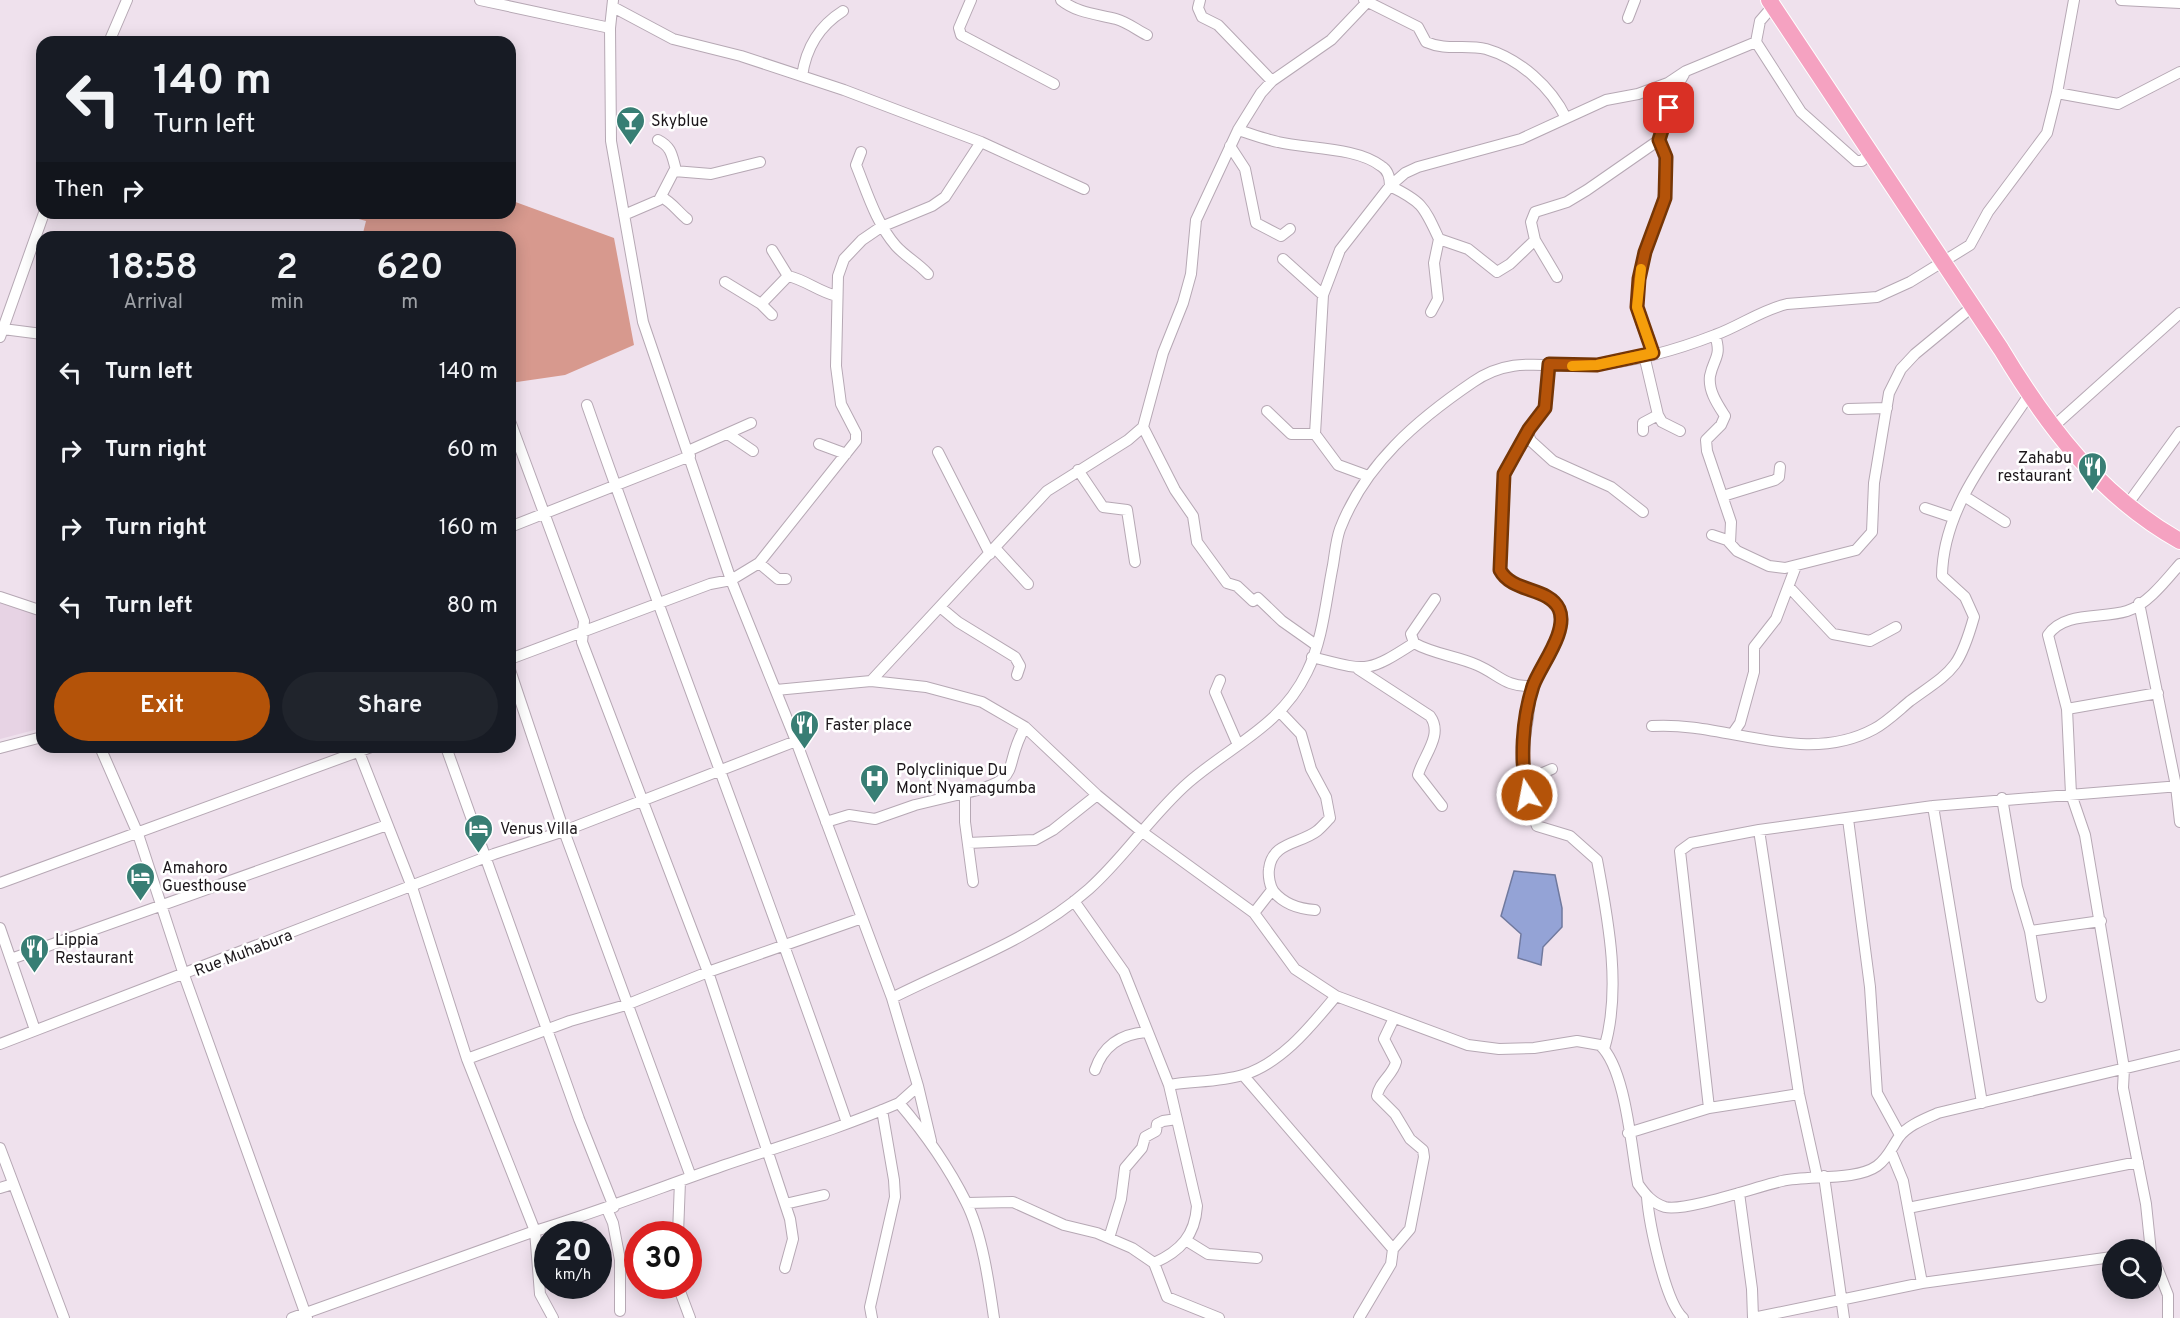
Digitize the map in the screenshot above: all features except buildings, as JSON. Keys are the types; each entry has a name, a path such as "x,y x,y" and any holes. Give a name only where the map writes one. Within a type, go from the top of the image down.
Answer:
{"main road":[{"path":"1771,3 2029,395 2096,478 2127,505 2180,541"}],"street":[{"path":"112,36 127,0"},
{"path":"480,0 610,28"},
{"path":"971,0 959,28 961,35 1054,84"},
{"path":"1061,0 1069,6 1088,13 1119,20 1147,35"},
{"path":"1200,0 1198,8 1202,17 1218,25 1272,81"},
{"path":"1628,18 1635,0"},
{"path":"892,998 998,950 1074,901 1092,886 1186,785 1219,757 1256,734 1281,713 1308,671 1316,645 1340,530 1368,476 1386,452 1407,432 1475,381 1498,368 1520,363 1597,365 1648,354 1715,335 1773,308 1877,297 1910,282 1970,245 1988,212 2047,133 2057,93 2074,0"},
{"path":"2121,0 2180,3"},
{"path":"871,681 1047,491 1128,440 1143,427 1163,353 1184,303 1191,274 1196,220 1238,130 1261,93 1272,81 1331,40 1367,1 1419,27 1426,42 1437,47 1485,49 1503,57 1538,79 1566,118"},
{"path":"1771,3 1760,21 1756,42 1801,112 1856,161 1862,160 1870,153"},
{"path":"936,1154 892,998 796,741 731,580 643,322 611,141 610,28 613,4 673,39 802,76 981,142 1084,189"},
{"path":"802,76 805,54 830,20 843,11"},
{"path":"1368,476 1338,465 1315,434 1323,295 1341,250 1390,186 1405,173 1521,139 1606,100 1638,94 1668,83 1686,71 1756,42"},
{"path":"1557,277 1535,240 1531,222 1535,212 1567,201 1587,190 1659,140 1674,92 1686,71"},
{"path":"2057,93 2118,104 2180,72"},
{"path":"1238,130 1279,143 1314,147 1359,157 1381,166 1390,178 1390,186"},
{"path":"624,215 655,203 661,197 676,170 667,144 658,140"},
{"path":"1659,140 1666,157 1665,198 1645,252 1639,279 1637,307 1648,354 1658,415 1662,422 1680,431"},
{"path":"516,657 710,584 731,580 759,563 856,441 856,433 841,404 838,386 837,296 838,276 844,259 862,240 881,226 932,206 945,196 981,142"},
{"path":"1230,146 1245,169 1256,223 1281,236 1290,229"},
{"path":"861,152 856,165 881,226 896,246 916,261 928,274"},
{"path":"676,170 691,174 711,174 760,162"},
{"path":"1390,186 1413,197 1423,207 1439,240 1434,263 1438,298 1431,312"},
{"path":"661,197 670,201 676,211 687,219"},
{"path":"36,235 1,333 36,334"},
{"path":"1439,240 1468,249 1497,272 1510,264 1535,240"},
{"path":"772,250 788,276 798,278 825,294 837,296"},
{"path":"1283,259 1323,295"},
{"path":"761,304 788,276"},
{"path":"725,282 761,304 772,315"},
{"path":"1712,535 1730,543 1737,551 1769,566 1796,566 1857,550 1872,532 1874,483 1889,393 1901,369 1915,354 1972,307"},
{"path":"2054,426 2180,313"},
{"path":"1715,335 1720,349 1710,381 1713,396 1725,417 1721,425 1706,440 1707,451 1731,522 1730,543"},
{"path":"1549,364 1545,408 1504,474 1499,562 1504,578 1550,599 1561,612 1561,621 1553,648 1533,686 1522,750 1524,781 1537,826 1570,836 1597,860 1612,978 1610,1029 1604,1049"},
{"path":"1652,726 1674,725 1733,733 1759,740 1825,744 1873,729 1941,681 1955,667 1965,649 1974,617 1965,597 1942,576 1944,547 1952,517 2029,395"},
{"path":"587,405 719,771 786,945 847,1123"},
{"path":"1848,409 1887,408"},
{"path":"1267,411 1292,434 1315,434"},
{"path":"1643,431 1643,423 1658,415"},
{"path":"516,525 689,454 751,423"},
{"path":"1143,427 1175,490 1193,516 1197,542 1217,571 1227,583 1237,586 1253,601 1258,598 1282,621 1316,645"},
{"path":"2127,505 2180,432"},
{"path":"728,434 753,451"},
{"path":"1528,434 1531,441 1553,461 1611,487 1642,512"},
{"path":"516,438 584,621 582,642 708,972 785,1204 793,1239 785,1268"},
{"path":"819,444 846,454"},
{"path":"938,452 992,551 1028,584"},
{"path":"1723,496 1775,480 1779,477 1780,467"},
{"path":"1078,470 1103,507 1127,510 1135,562"},
{"path":"1964,496 2005,522"},
{"path":"1925,508 1952,517"},
{"path":"759,563 778,579 786,579"},
{"path":"2149,1239 2138,1162 2123,1088 2124,1068 2101,921 2085,835 2070,794 2067,710 2048,635 2060,622 2129,611 2180,564"},
{"path":"1733,733 1740,723 1754,672 1754,647 1776,619 1796,566"},
{"path":"1789,587 1833,634 1870,641 1896,627"},
{"path":"0,597 36,608"},
{"path":"1414,643 1412,634 1435,599"},
{"path":"2139,603 2178,786 2180,822"},
{"path":"940,607 958,622 1015,657 1020,666 1017,675"},
{"path":"1414,643 1479,665 1502,681 1518,686 1533,686"},
{"path":"1358,669 1379,666 1414,643"},
{"path":"1312,657 1358,669 1430,716 1434,722 1435,731 1418,775 1442,806"},
{"path":"1220,680 1215,692 1238,745"},
{"path":"776,690 871,681 926,687 982,702 1025,727 1097,795 1141,831 1254,913 1295,969 1336,996 1468,1045 1499,1049 1534,1048 1590,1041 1604,1049 1613,1061 1619,1078 1638,1184 1647,1197 1666,1207 1739,1193 1784,1180 1858,1173 1876,1167 1891,1152 1900,1135 1918,1122 1938,1113 2180,1055"},
{"path":"516,691 626,1005 691,1177"},
{"path":"2067,710 2158,693"},
{"path":"1281,713 1301,734 1311,769 1326,797 1330,818 1316,832 1286,844 1277,851 1269,868 1272,890 1288,904 1301,909 1315,910"},
{"path":"826,822 849,815 875,819 915,805 995,784 1007,776 1013,767 1019,738 1025,727"},
{"path":"0,748 36,739"},
{"name":"Rue Muhabura","path":"0,1044 184,975 485,857 642,802 796,741"},
{"path":"103,753 138,834 184,975 306,1316"},
{"path":"0,883 356,753"},
{"path":"359,753 412,887 467,1059 534,1228"},
{"path":"448,753 549,1029 611,1208 620,1260 620,1311"},
{"path":"1524,781 1552,769"},
{"path":"1709,1108 1679,857 1680,851 1691,843 1759,830 1933,806 2002,798 2178,786"},
{"path":"965,793 965,822 973,882"},
{"path":"968,843 1008,839 1035,840 1053,830 1097,795"},
{"path":"2002,798 2017,887 2030,932 2041,997"},
{"path":"1933,806 1982,1103"},
{"path":"1848,819 1870,987 1877,1094 1900,1135"},
{"path":"11,959 387,825"},
{"path":"1759,830 1799,1094 1821,1176 1844,1318"},
{"path":"1254,913 1272,890"},
{"path":"1074,901 1124,972 1169,1085 1197,1206 1196,1218 1187,1241 1172,1255 1154,1263"},
{"path":"467,1059 549,1029 626,1005 708,972 862,918"},
{"path":"2030,932 2101,921"},
{"path":"0,928 35,1030"},
{"path":"1169,1085 1243,1075 1262,1067 1294,1042 1336,996"},
{"path":"1359,1318 1391,1264 1393,1249 1410,1228 1424,1157 1423,1150 1410,1139 1395,1114 1377,1096 1378,1088 1394,1070 1396,1062 1384,1039 1394,1018"},
{"path":"1095,1070 1099,1059 1117,1039 1125,1034 1146,1032"},
{"path":"1243,1075 1393,1249"},
{"path":"568,1221 611,1208 691,1177 882,1110 899,1102 918,1086"},
{"path":"1628,1133 1709,1108 1799,1094"},
{"path":"899,1102 967,1203 985,1265 994,1318"},
{"path":"872,1318 870,1307 895,1197 882,1110"},
{"path":"1109,1238 1121,1199 1125,1168 1142,1148 1145,1137 1156,1131 1157,1124 1163,1120 1177,1119"},
{"path":"0,1148 64,1318"},
{"path":"1891,1152 1898,1166 1908,1208 1922,1283"},
{"path":"1908,1208 2138,1162"},
{"path":"678,1221 680,1181"},
{"path":"0,1188 13,1184"},
{"path":"1739,1193 1752,1288 1753,1318 1922,1283 2102,1258"},
{"path":"785,1204 824,1195"},
{"path":"1647,1197 1649,1223 1666,1282 1678,1314 1683,1318"},
{"path":"967,1203 1013,1202 1064,1225 1109,1238 1132,1248 1154,1263 1167,1297 1220,1318"},
{"path":"292,1318 306,1316 534,1231"},
{"path":"1187,1241 1208,1254 1257,1258"},
{"path":"2162,1280 2168,1295 2170,1310 2168,1318"},
{"path":"542,1299 552,1318"},
{"path":"683,1299 690,1318"}],"shaded area":[{"path":"516,202 614,238 634,345 565,375 516,382 516,231 364,231 366,221 359,219 516,219"},
{"path":"0,600 36,614 36,730 0,739"}],"water":[{"path":"1514,871 1555,875 1562,908 1562,927 1543,947 1541,965 1518,958 1521,934 1501,916"}],"slow traffic":[{"path":"1572,366 1597,365 1653,353 1637,307 1641,269"}],"place":[{"name":"Skyblue","path":"630,146"},
{"name":"Zahabu restaurant","path":"2093,492"},
{"name":"Faster place","path":"804,750"},
{"name":"Polyclinique Du Mont Nyamagumba","path":"875,804"},
{"name":"Venus Villa","path":"479,854"},
{"name":"Amahoro Guesthouse","path":"141,902"},
{"name":"Lippia Restaurant","path":"34,974"}],"route":[{"path":"1527,795 1521,766 1533,686 1553,648 1561,621 1561,612 1550,599 1513,584 1504,578 1500,570 1504,474 1529,429 1545,408 1549,364 1597,365 1653,353 1637,307 1639,279 1645,252 1665,198 1666,157 1659,140 1669,108"}]}
